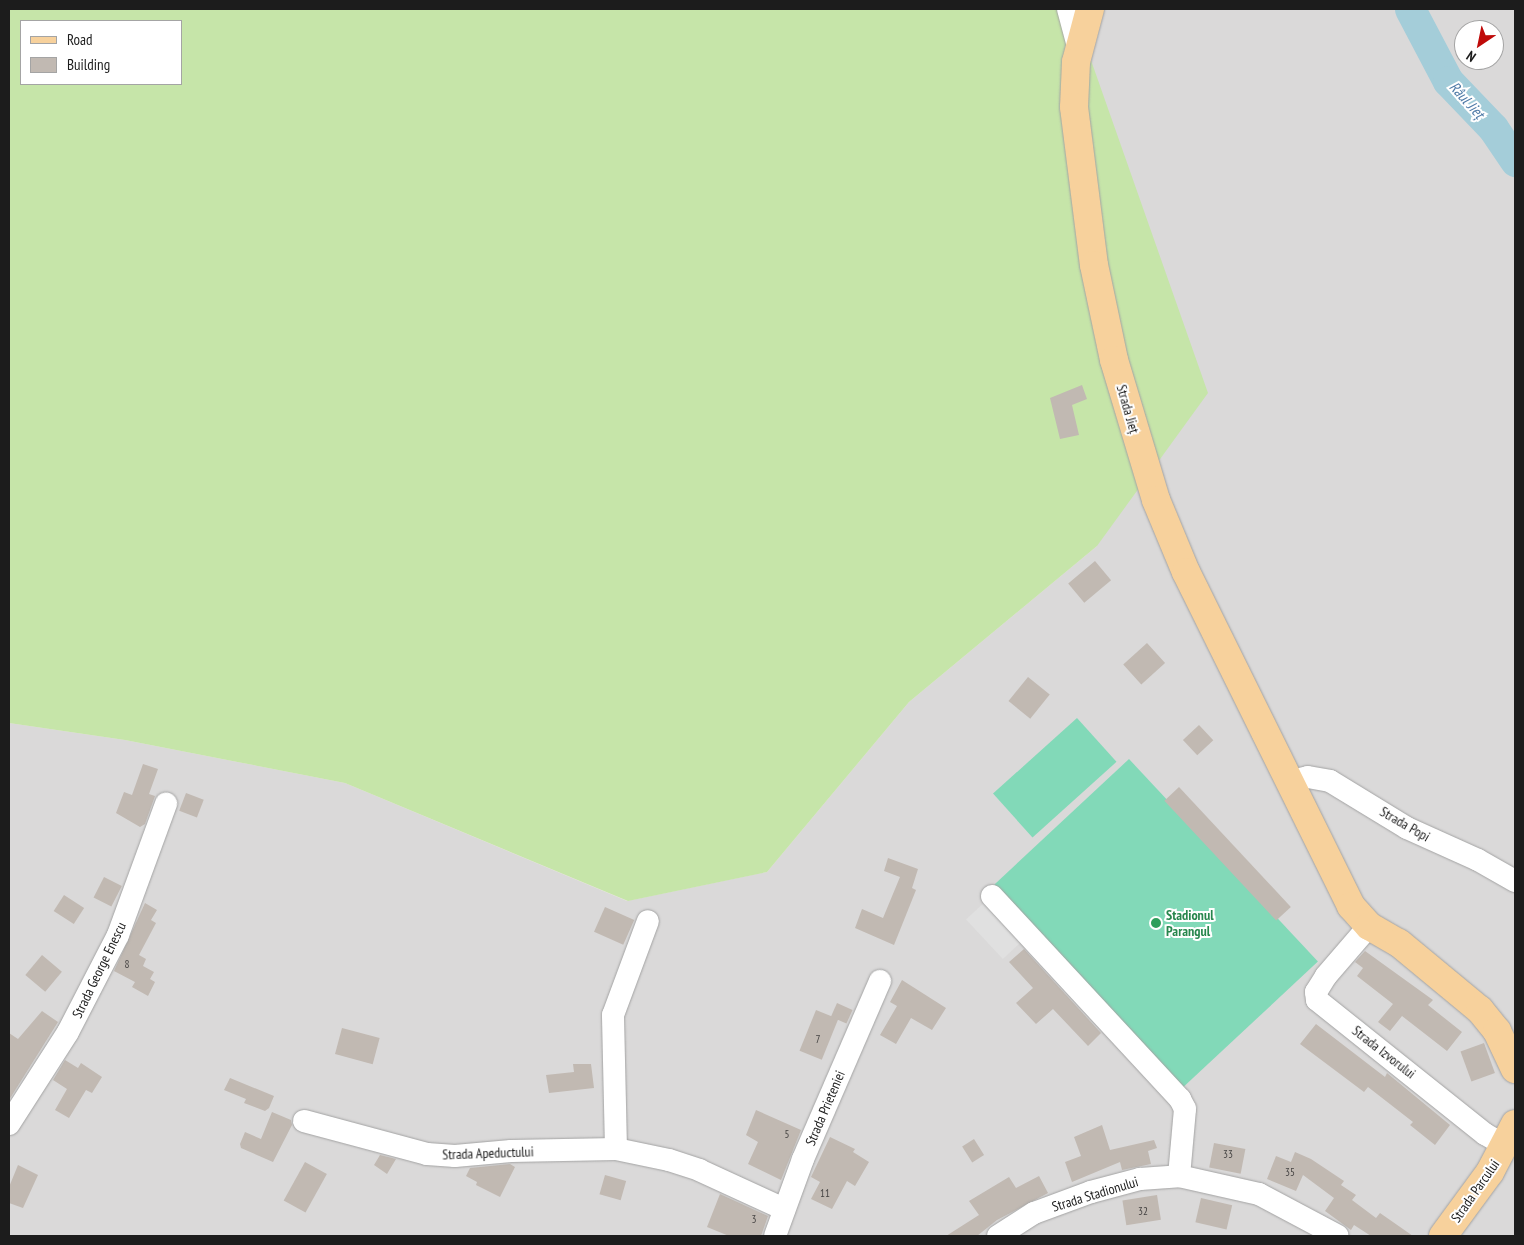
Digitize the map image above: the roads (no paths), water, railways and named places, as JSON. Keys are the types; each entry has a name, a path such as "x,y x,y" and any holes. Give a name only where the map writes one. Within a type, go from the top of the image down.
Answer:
{"main road":[{"name":"Strada Jieț","path":"1090,9 1074,79 1074,108 1094,265 1114,360 1156,500 1186,572 1292,781"},
{"path":"1292,781 1351,906 1368,926 1398,943 1480,1010 1497,1031 1515,1069"},
{"name":"Strada Parcului","path":"1443,1236 1511,1135"}],"street":[{"path":"1068,9 1080,50"},
{"name":"Strada Popi","path":"1292,781 1308,777 1330,782 1407,828 1478,860 1515,881"},
{"name":"Strada George Enescu","path":"9,1124 68,1032 118,935 166,804"},
{"path":"992,896 1180,1099 1185,1109 1179,1176"},
{"path":"616,1149 613,1015 648,920"},
{"name":"Strada Izvorului","path":"1368,926 1322,982 1316,992 1317,1000 1485,1134 1511,1135"},
{"name":"Strada Prieteniei","path":"775,1236 784,1209 880,981"},
{"name":"Strada Apeductului","path":"304,1121 427,1154 455,1156 511,1151 616,1149 669,1160 699,1170 784,1209"},
{"name":"Strada Stadionului","path":"998,1236 1034,1213 1091,1192 1140,1179 1179,1176 1259,1194 1338,1236"}],"waterway":[{"name":"Râul Jieț","path":"1410,9 1448,81 1493,128 1515,161"}],"place":[{"name":"Stadionul Parangul","path":"1156,923"}]}
